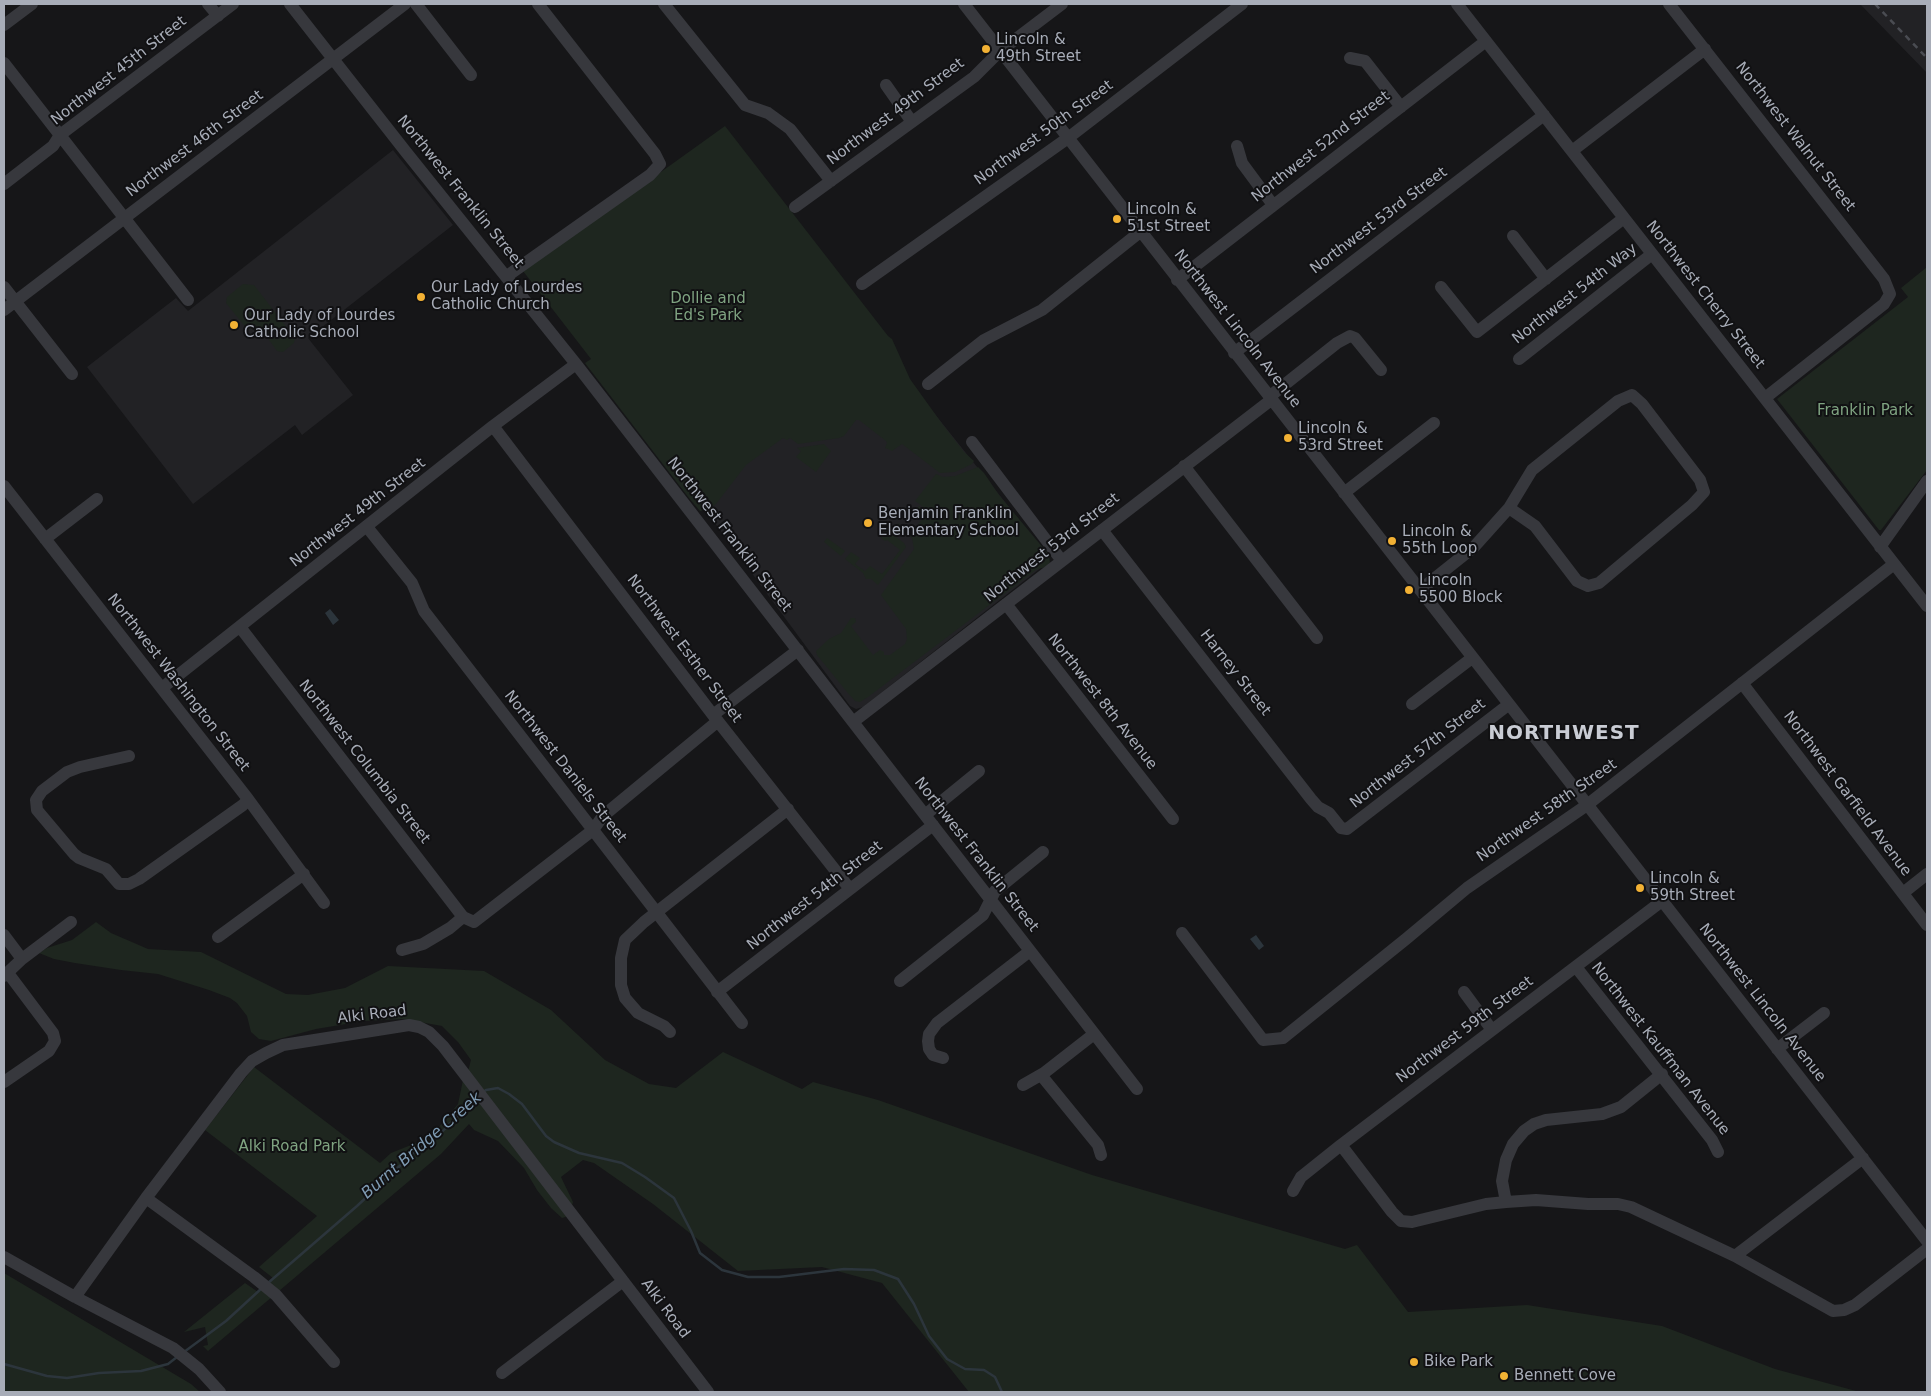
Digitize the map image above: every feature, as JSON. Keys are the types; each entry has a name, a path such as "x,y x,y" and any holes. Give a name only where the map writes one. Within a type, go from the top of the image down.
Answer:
{"street":[{"path":"4,26 32,4"},
{"path":"208,4 218,16"},
{"name":"Northwest 45th Street","path":"4,184 53,146 60,135 233,4"},
{"name":"Northwest Franklin Street","path":"290,4 576,364 1137,1089"},
{"name":"Northwest 46th Street","path":"4,310 405,4"},
{"path":"416,4 471,75"},
{"path":"507,276 650,175 660,164 655,154 538,4"},
{"path":"664,4 744,105 768,114 790,129 831,181"},
{"name":"Northwest Lincoln Avenue","path":"964,4 1927,1241"},
{"name":"Northwest 49th Street","path":"795,207 974,77 1000,51 1062,4"},
{"name":"Northwest 50th Street","path":"862,284 1068,138 1242,4"},
{"name":"Northwest Cherry Street","path":"1457,4 1927,606"},
{"name":"Northwest Walnut Street","path":"1669,4 1884,278 1890,294 1884,304 1765,398"},
{"name":"Northwest 52nd Street","path":"1177,280 1486,41"},
{"path":"1572,151 1705,50"},
{"path":"1350,58 1365,61 1401,107"},
{"path":"4,62 188,300"},
{"path":"886,85 912,122"},
{"name":"Northwest 53rd Street","path":"1234,353 1544,115"},
{"path":"1237,146 1242,163 1273,205"},
{"path":"1441,287 1477,332 1624,218"},
{"path":"928,384 984,340 1042,310 1140,232"},
{"path":"1513,236 1546,279"},
{"name":"Northwest 54th Way","path":"1519,359 1652,254"},
{"path":"4,287 72,374"},
{"name":"Northwest 53rd Street","path":"853,722 1184,466 1337,343 1350,336 1356,338 1381,370"},
{"name":"Northwest 49th Street","path":"162,688 493,426 576,364"},
{"path":"1420,590 1474,547 1509,508 1532,470 1618,401 1632,395 1642,404 1700,480 1704,492 1692,505 1599,583 1588,586 1577,581 1535,526 1509,508"},
{"path":"1344,493 1434,423"},
{"name":"Northwest Esther Street","path":"493,426 716,718 850,889"},
{"path":"972,442 1062,561"},
{"path":"1184,466 1317,638"},
{"path":"1880,546 1927,481"},
{"name":"Northwest Washington Street","path":"4,486 248,799 324,903"},
{"path":"45,539 97,499"},
{"name":"Northwest Daniels Street","path":"367,527 412,583 424,611 742,1024"},
{"name":"Harney Street","path":"1102,530 1318,807 1329,813 1341,828 1347,829"},
{"name":"Northwest 58th Street","path":"1182,934 1263,1040 1283,1038 1467,888 1587,806 1894,564"},
{"name":"Northwest 8th Avenue","path":"1006,604 1173,819"},
{"name":"Northwest Columbia Street","path":"240,627 463,917"},
{"path":"402,950 423,944 450,928 463,917 474,922 593,830 603,816 798,650"},
{"path":"1412,704 1472,658"},
{"name":"Northwest Garfield Avenue","path":"1742,683 1927,925"},
{"name":"Northwest 57th Street","path":"1347,829 1508,705"},
{"path":"129,756 80,767 67,772 42,791 36,800 37,810 74,854 106,869 119,884 129,884 139,879 243,805 248,799"},
{"path":"925,815 979,771"},
{"path":"670,1032 664,1026 633,1010 625,998 621,984 620,958 625,940 656,912 788,809"},
{"name":"Northwest 54th Street","path":"717,992 933,825"},
{"path":"900,981 983,915 996,891 1044,852"},
{"path":"218,937 304,874"},
{"path":"1903,894 1927,874"},
{"name":"Northwest 59th Street","path":"1293,1191 1300,1177 1662,901"},
{"path":"4,1082 49,1050 54,1041 52,1032 6,974 22,959 71,922"},
{"path":"4,935 22,959"},
{"path":"943,1058 933,1055 929,1049 929,1034 933,1028 1030,951"},
{"name":"Northwest Kauffman Avenue","path":"1576,967 1662,1074 1712,1140 1718,1152"},
{"path":"1464,992 1492,1030"},
{"path":"1777,1049 1824,1013"},
{"name":"Alki Road","path":"75,1297 146,1198 252,1061 266,1052 283,1045 409,1025 429,1032 443,1046 708,1392"},
{"path":"1023,1085 1041,1075 1094,1034"},
{"path":"1506,1202 1502,1181 1506,1160 1513,1144 1524,1130 1546,1120 1602,1114 1621,1107 1662,1074"},
{"path":"1041,1075 1098,1145 1101,1154"},
{"path":"1341,1145 1401,1221 1412,1222 1486,1204 1506,1202 1536,1200 1618,1204 1631,1208 1736,1256 1833,1311 1844,1310 1855,1305 1927,1249"},
{"path":"1736,1256 1862,1158"},
{"path":"146,1198 276,1295 334,1362"},
{"path":"4,1257 75,1297 173,1348 199,1369 220,1392"},
{"path":"502,1373 623,1281"}],"shaded area":[{"path":"1860,4 1927,4 1927,73"},
{"name":"Our Lady of Lourdes Catholic School","path":"393,150 453,225 308,338 353,395 302,435 295,425 193,504 87,367 176,298 188,311"},
{"name":"Benjamin Franklin Elementary School","path":"879,344 1048,556 1047,563 863,707 856,709 850,706 686,484"},
{"path":"330,609 339,620 333,625 325,613"},
{"path":"1256,935 1264,946 1259,950 1250,939"}],"green space":[{"name":"Dollie and Ed's Park","path":"725,126 892,339 910,379 964,452 974,461 972,464 955,472 940,473 902,444 892,451 885,448 886,441 859,420 856,420 844,436 839,438 798,444 790,438 787,440 783,438 746,465 716,504 707,510 700,511 585,363 591,359 523,271"},
{"name":"Franklin Park","path":"1927,267 1927,470 1881,530 1879,530 1777,399 1908,297 1901,288"},
{"path":"243,284 254,285 295,338 294,343 283,352 277,351 262,330 246,328 226,303 227,297"},
{"path":"824,444 831,451 816,472 796,457 801,451 797,448"},
{"path":"978,467 1049,555 1050,564 1047,567 1037,569 868,697 860,702 855,701 817,655 816,651 829,639 841,633 851,618 855,618 856,622 851,626 873,655 880,650 884,652 884,655 890,655 905,644 907,639 906,629 881,595 914,549 912,538 896,526 898,523 902,526 901,529 910,535 925,515 917,508 919,506 935,519 930,512 915,501 936,474 943,477 955,476"},
{"path":"887,530 904,543 906,547 878,585 871,579 866,579 863,573 845,559 851,552 860,558 855,564 865,571 870,566 882,574 900,550 887,540 885,541 881,538"},
{"path":"827,538 845,551 841,556 824,542"},
{"name":"Alki Road Park","path":"96,922 111,933 148,949 201,952 286,994 308,995 345,988 388,966 484,971 551,1010 605,1060 649,1084 676,1088 723,1052 802,1089 813,1082 878,1100 1092,1175 1345,1249 1357,1245 1408,1312 1527,1305 1662,1326 1775,1369 1856,1391 1875,1392 969,1392 882,1283 822,1267 738,1271 653,1204 594,1163 583,1160 561,1177 573,1202 569,1216 562,1218 551,1208 537,1190 524,1168 498,1141 474,1130 469,1124 441,1154 208,1351 203,1346 208,1345 205,1327 184,1332 245,1283 258,1292 273,1278 259,1267 317,1216 205,1130 254,1067 380,1163 391,1153 433,1134 458,1104 463,1080 467,1075 471,1060 458,1042 442,1026 403,1019 364,1021 316,1029 271,1041 259,1039 251,1032 247,1016 237,1003 230,998 158,974 75,963 54,959 39,953 47,948 72,940"},
{"path":"4,1273 191,1384 200,1392 4,1392"}],"waterway":[{"name":"Burnt Bridge Creek","path":"483,1092 498,1088 509,1094 522,1104 546,1136 554,1142 579,1153 622,1163 674,1198 700,1253 722,1270 748,1277 779,1277 844,1269 874,1270 898,1279 914,1304 929,1336 947,1359 965,1369 984,1370 995,1377 1002,1392"},
{"name":"Burnt Bridge Creek","path":"268,1283 357,1206 418,1149 435,1139 476,1097"},
{"name":"Burnt Bridge Creek","path":"184,1352 226,1321 262,1288"},
{"name":"Burnt Bridge Creek","path":"4,1364 47,1376 67,1378 99,1373 141,1371 168,1364 177,1357"}],"railway":[{"path":"1875,4 1927,58"}],"place":[{"name":"Lincoln & 49th Street","path":"986,49"},
{"name":"Lincoln & 51st Street","path":"1117,219"},
{"name":"Our Lady of Lourdes Catholic Church","path":"421,297"},
{"name":"Our Lady of Lourdes Catholic School","path":"234,325"},
{"name":"Lincoln & 53rd Street","path":"1288,438"},
{"name":"Benjamin Franklin Elementary School","path":"868,523"},
{"name":"Lincoln & 55th Loop","path":"1392,541"},
{"name":"Lincoln 5500 Block","path":"1409,590"},
{"name":"Lincoln & 59th Street","path":"1640,888"},
{"name":"Bike Park","path":"1414,1362"},
{"name":"Bennett Cove","path":"1504,1376"}],"district":[{"name":"NORTHWEST","path":"1564,734"}]}
